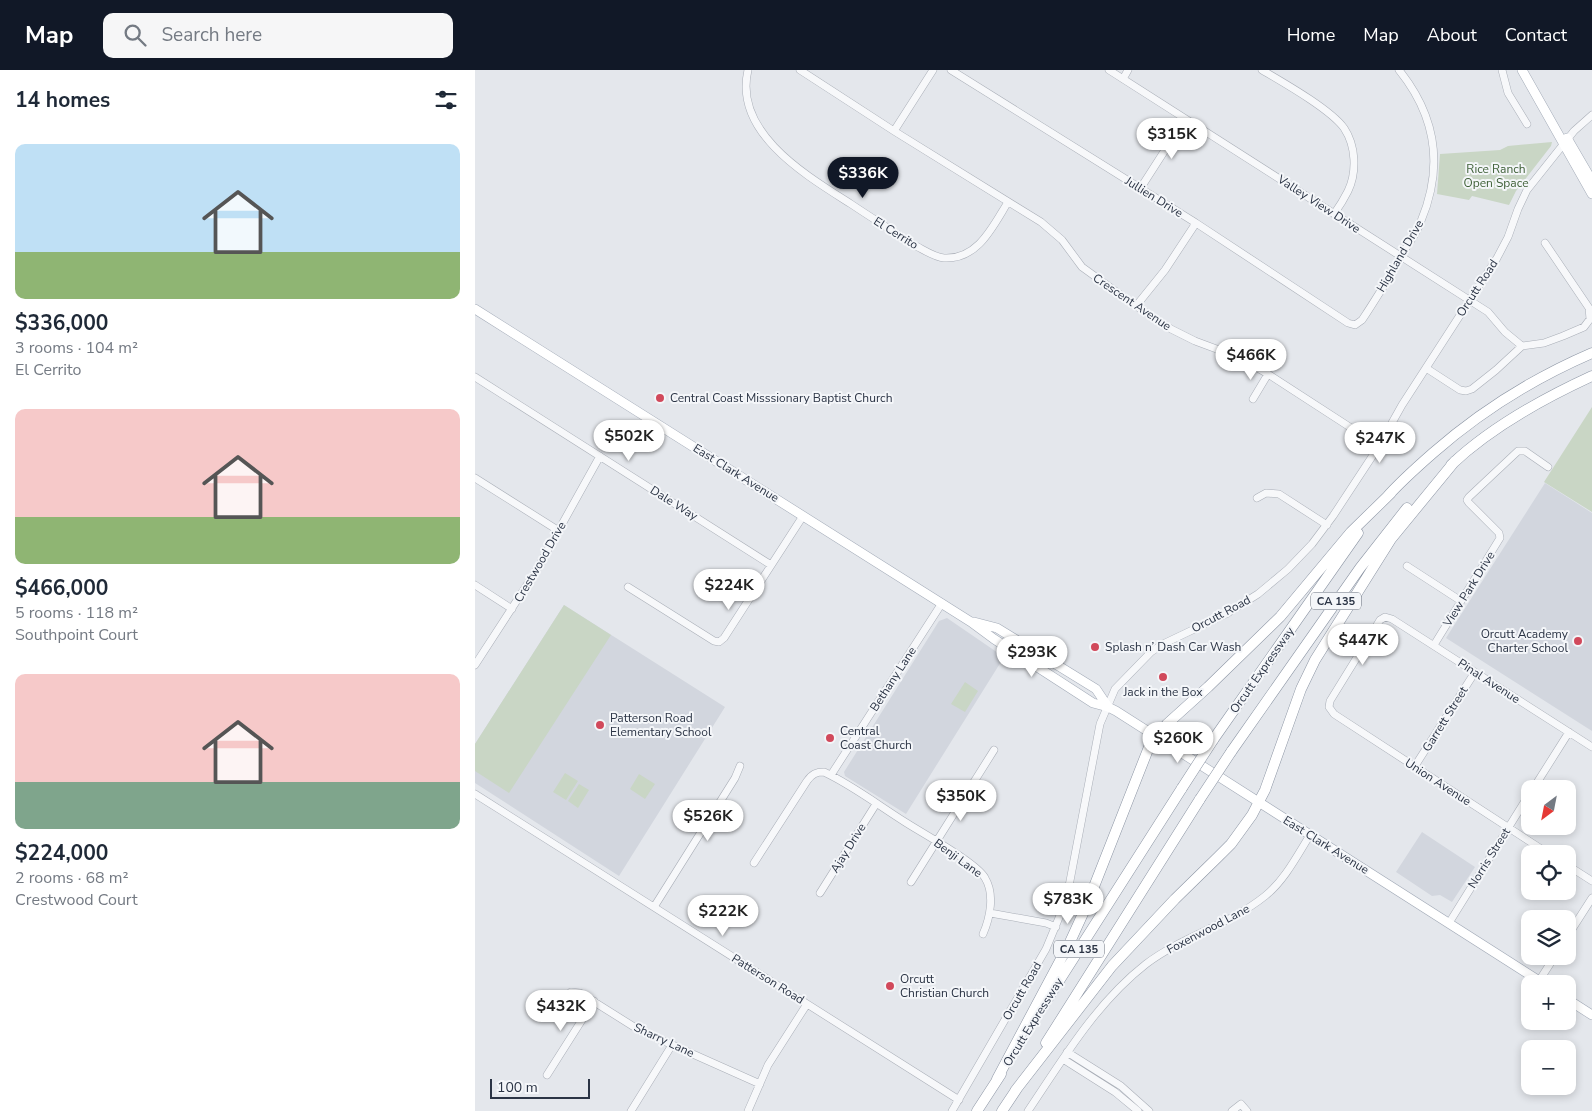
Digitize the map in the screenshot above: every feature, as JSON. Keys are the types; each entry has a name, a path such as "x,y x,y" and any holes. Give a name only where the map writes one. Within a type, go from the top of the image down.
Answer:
{"highway":[{"name":"Orcutt Expressway","path":"977,1111 1213,740 1357,535 1391,493 1419,464 1475,418 1527,384 1592,353"},
{"name":"Orcutt Expressway","path":"1002,1111 1231,752 1388,530 1413,501 1455,461 1491,433 1530,408 1592,376"},
{"path":"1015,1091 1112,966 1136,939 1231,844 1259,803 1301,689 1315,660 1391,539 1455,461"},
{"path":"997,1079 1066,950 1086,907 1149,748 1156,736 1280,617 1351,532 1391,493"}],"main road":[{"path":"1521,70 1565,142 1592,181"},
{"path":"1527,70 1592,194"},
{"name":"East Clark Avenue","path":"475,309 942,603 1093,703 1108,706 1530,975"},
{"name":"East Clark Avenue","path":"971,622 997,628 1096,689 1108,706"},
{"path":"1576,1005 1592,1015"}],"street":[{"name":"El Cerrito","path":"748,70 747,90 755,122 762,133 785,158 807,177 933,255 943,258 957,257 974,249 987,235 1009,202"},
{"name":"Crescent Avenue","path":"800,70 1041,222 1062,240 1082,267 1171,329 1238,358 1268,374 1379,446"},
{"path":"894,131 933,70"},
{"name":"Jullien Drive","path":"951,70 1196,224 1348,323 1355,325"},
{"name":"Valley View Drive","path":"1109,70 1488,312 1505,332 1522,346"},
{"path":"1123,79 1128,70"},
{"path":"1262,70 1332,116 1343,128 1349,140 1354,160 1352,179 1348,191 1334,214"},
{"name":"Highland Drive","path":"1355,325 1366,314 1421,223 1433,182 1434,158 1430,126 1424,110 1408,81 1399,70"},
{"path":"1501,70 1509,93 1527,124"},
{"name":"Orcutt Road","path":"952,1111 1046,949 1056,927 1069,886 1100,724 1115,689 1151,652 1163,644 1226,614 1259,594 1300,557 1327,524 1379,446 1503,246 1525,195 1565,142 1592,114"},
{"path":"1140,189 1185,119"},
{"path":"1136,306 1165,270 1196,224"},
{"path":"1426,368 1460,390 1466,391 1472,389 1496,370 1522,346 1544,343 1584,327 1590,319 1589,308 1545,243"},
{"path":"1253,399 1268,374"},
{"name":"Dale Way","path":"475,377 771,565"},
{"name":"View Park Drive","path":"1434,645 1500,538 1499,533 1467,500 1518,451 1525,451 1549,467"},
{"name":"Crestwood Drive","path":"475,665 512,609 559,531 600,456"},
{"path":"475,478 559,531"},
{"path":"1257,498 1266,493 1279,494 1327,524"},
{"path":"629,587 719,642 725,638 803,516"},
{"path":"1407,566 1461,601"},
{"path":"475,585 512,609"},
{"name":"Bethany Lane","path":"831,775 942,603"},
{"name":"Pinal Avenue","path":"1329,707 1339,684 1380,620 1385,617 1392,619 1434,645 1592,746"},
{"name":"Garrett Street","path":"1415,766 1475,672"},
{"name":"Union Avenue","path":"1329,707 1334,714 1536,845"},
{"path":"1539,780 1569,732"},
{"path":"911,882 993,750"},
{"path":"654,907 735,778 740,766"},
{"path":"754,863 811,775 817,772 824,772 831,775"},
{"name":"Benji Lane","path":"831,775 982,873 988,884 990,913 983,934"},
{"name":"Patterson Road","path":"475,794 959,1100"},
{"name":"Ajay Drive","path":"820,893 876,804"},
{"name":"Norris Street","path":"1449,923 1521,808"},
{"name":"Foxenwood Lane","path":"1027,1111 1104,1002 1146,964 1190,936 1238,914 1266,895 1286,871 1310,835"},
{"path":"1576,871 1592,881"},
{"path":"1576,923 1592,898"},
{"path":"990,913 1046,923 1056,927"},
{"name":"Sharry Lane","path":"571,992 580,993 639,1030 760,1084"},
{"path":"547,1075 594,1001"},
{"path":"748,1111 767,1065 807,1004"},
{"path":"631,1111 672,1045"},
{"path":"1065,1055 1138,1111"},
{"path":"1065,1055 1121,1086 1149,1111"},
{"path":"1232,1111 1241,1104 1247,1111"}],"shaded area":[{"path":"1545,483 1592,513 1592,731 1446,638"},
{"name":"Patterson Road Elementary School","path":"564,605 725,707 619,876 475,783 475,744"},
{"path":"947,618 1004,657 906,814 845,776 844,772 939,621"},
{"path":"1422,832 1475,867 1452,902 1440,895 1432,896 1396,872"}],"green space":[{"name":"Rice Ranch Open Space","path":"1552,142 1551,146 1516,191 1509,205 1472,196 1469,200 1437,194 1440,154 1500,150 1508,146"},
{"path":"1592,407 1592,512 1544,482"},
{"path":"564,605 611,635 509,793 475,771 475,744"},
{"path":"965,682 978,691 965,712 951,704"},
{"path":"565,773 578,781 566,800 553,792"},
{"path":"639,774 655,784 645,799 630,789"},
{"path":"579,784 589,790 578,808 568,801"}],"place":[{"name":"Central Coast Misssionary Baptist Church","path":"660,398"},
{"name":"Orcutt Academy Charter School","path":"1578,641"},
{"name":"Splash n’ Dash Car Wash","path":"1095,647"},
{"name":"Jack in the Box","path":"1163,677"},
{"name":"Patterson Road Elementary School","path":"600,725"},
{"name":"Central Coast Church","path":"830,738"},
{"name":"Orcutt Christian Church","path":"890,986"}]}
